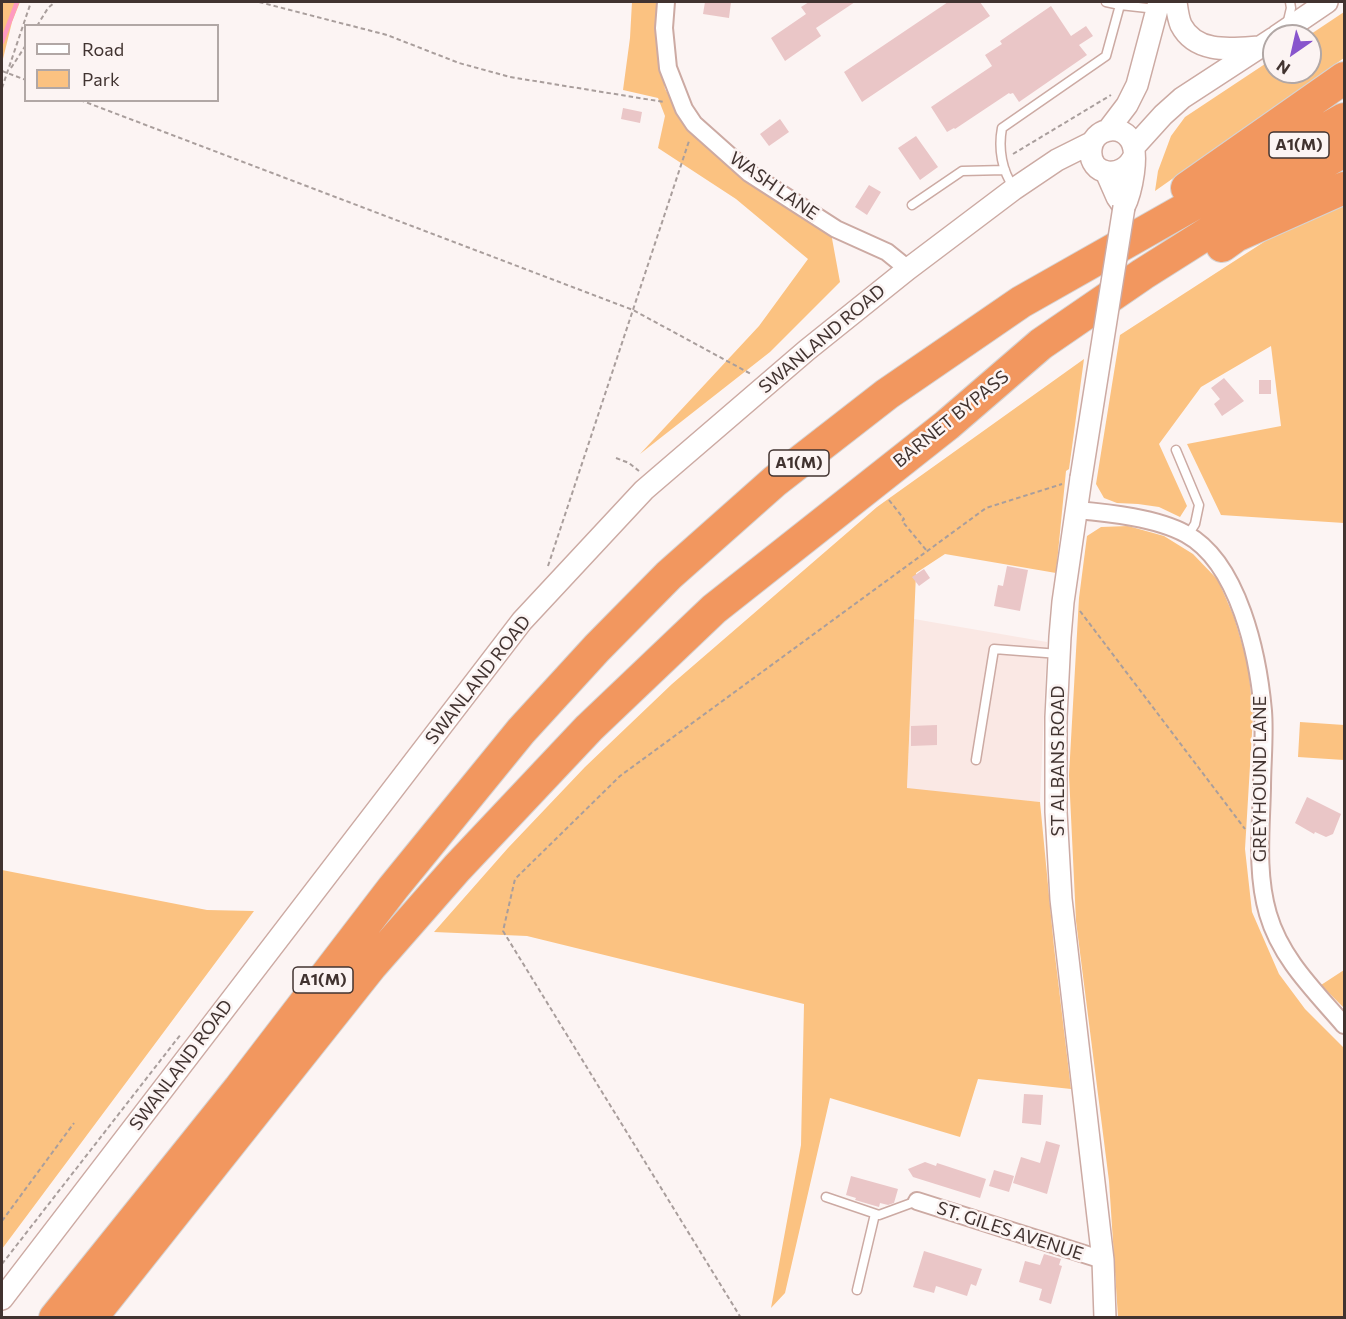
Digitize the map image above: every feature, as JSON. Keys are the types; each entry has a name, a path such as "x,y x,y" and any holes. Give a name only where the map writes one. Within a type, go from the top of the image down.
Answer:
{"highway":[{"name":"A1(M)","path":"55,1317 238,1089 401,879 521,731 597,648 669,575 775,481 887,394 1344,78"},
{"name":"A1(M)","path":"1021,302 1344,119"},
{"name":"BARNET BYPASS","path":"92,1317 371,966 456,868 589,728 714,609 947,424 1041,344 1143,274 1268,195 1344,151"},
{"name":"A1(M)","path":"947,424 1236,236 1344,188"}],"street":[{"name":"WASH LANE","path":"666,2 663,28 668,68 684,109 694,124 749,173 836,229 887,252 908,269"},
{"path":"1295,24 1327,2"},
{"path":"1164,4 1195,40 1207,46 1221,50 1262,41"},
{"path":"1100,151 1132,96 1164,4"},
{"path":"1100,151 1119,172 1125,169 1134,152 1162,115 1182,98 1262,46"},
{"path":"1100,151 1122,132 1131,141 1134,152"},
{"path":"1100,151 1117,197 1124,207"},
{"name":"SWANLAND ROAD","path":"2,1299 522,621 652,483 807,350 908,269 1009,179 1058,160 1100,151"},
{"name":"ST ALBANS ROAD","path":"1105,1317 1102,1260 1061,899 1056,812 1056,717 1063,602 1124,207 1129,196 1134,152"},
{"name":"GREYHOUND LANE","path":"1076,510 1163,523 1188,535 1213,557 1226,576 1248,631 1256,663 1263,713 1260,881 1268,915 1279,944 1297,971 1344,1024"},
{"name":"ST. GILES AVENUE","path":"917,1201 1102,1260"}],"lane":[{"path":"1106,2 1120,5 1164,4"},
{"path":"1282,24 1291,8 1290,2"},
{"path":"912,205 962,171 1009,179 999,142 1002,128 1106,56 1120,5"},
{"path":"1176,450 1199,505 1195,524 1188,535"},
{"path":"976,760 994,649 1059,654"},
{"path":"826,1197 879,1215 917,1201"},
{"path":"857,1290 875,1214"}],"path":[{"path":"2,88 31,2"},
{"path":"39,24 48,8 55,2"},
{"path":"260,2 387,35 459,63 510,77 663,102 684,109"},
{"path":"8,73 24,48"},
{"path":"2,71 24,79"},
{"path":"1003,160 1139,78"},
{"path":"85,102 633,310 754,376"},
{"path":"545,576 694,124"},
{"path":"616,458 629,463 652,483"},
{"path":"741,1317 503,931 515,879 620,776 986,508 1081,478"},
{"path":"889,500 904,519 902,521 927,551"},
{"path":"1063,602 1075,604 1246,830 1260,840"},
{"path":"2,1221 74,1123"}],"shaded area":[{"path":"914,619 1047,642 1040,802 907,789"}],"green space":[{"path":"2,2 20,2 12,22 2,63"},
{"path":"632,2 661,2 657,33 665,89 678,110 831,233 840,282 770,352 640,454 759,326 808,259 736,199 658,148 665,116 658,98 623,90"},
{"path":"1344,12 1344,58 1322,73 1322,27"},
{"path":"1262,66 1262,84 1307,84 1155,191 1158,171 1171,136 1185,117"},
{"path":"1344,200 1344,523 1221,515 1187,444 1281,426 1271,346 1201,387 1159,444 1187,506 1180,517 1159,507 1117,503 1104,498 1096,484 1120,335 1267,240"},
{"path":"1084,359 1069,469 1066,471 1056,573 945,554 916,573 907,788 1040,802 1071,1089 978,1079 960,1137 830,1098 785,1293 771,1308 801,1145 804,1004 527,936 434,932 508,848 585,767 672,684 877,507"},
{"path":"1128,526 1164,536 1193,554 1218,580 1234,617 1248,664 1253,716 1245,849 1252,912 1279,974 1305,1009 1344,1048 1344,1317 1118,1317 1109,1181 1076,921 1069,775 1079,598 1087,536 1101,527"},
{"path":"1300,722 1344,725 1344,760 1298,757"},
{"path":"2,870 207,910 254,911 2,1249"},
{"path":"1344,970 1344,1008 1321,985"}],"building":[{"path":"705,2 731,2 729,18 703,14"},
{"path":"809,2 855,2 816,28 821,36 785,61 771,38 806,14 801,7"},
{"path":"948,2 980,2 990,16 862,102 844,72"},
{"path":"1051,6 1071,36 1086,26 1093,36 1079,45 1087,55 1019,102 1013,93 1009,93 947,132 931,107 992,66 985,55 1002,44 1000,41"},
{"path":"623,108 642,112 640,123 621,119"},
{"path":"780,119 789,132 769,146 760,134"},
{"path":"916,136 938,167 920,180 898,148"},
{"path":"869,185 881,192 867,215 855,207"},
{"path":"1224,378 1244,401 1222,416 1214,404 1220,399 1211,388"},
{"path":"1259,380 1271,380 1271,394 1259,394"},
{"path":"1007,566 1028,570 1020,611 994,606 998,585 1003,586"},
{"path":"924,569 930,578 919,586 912,577"},
{"path":"937,725 937,745 911,746 911,726"},
{"path":"1307,797 1341,814 1333,834 1326,837 1315,832 1314,834 1295,823"},
{"path":"1024,1094 1043,1095 1041,1125 1022,1123"},
{"path":"1046,1141 1060,1145 1047,1194 1013,1183 1021,1157 1040,1163"},
{"path":"925,1162 936,1166 937,1163 986,1179 980,1198 913,1177 908,1169"},
{"path":"994,1170 1014,1176 1009,1192 989,1186"},
{"path":"851,1176 898,1189 894,1203 888,1205 880,1203 879,1207 846,1195"},
{"path":"924,1251 982,1269 976,1286 971,1284 967,1296 936,1286 934,1293 913,1287"},
{"path":"1044,1254 1061,1259 1059,1265 1062,1266 1051,1304 1039,1300 1042,1289 1019,1282 1025,1261 1040,1265"}],"waterway":[{"path":"2,42 17,2"}]}
